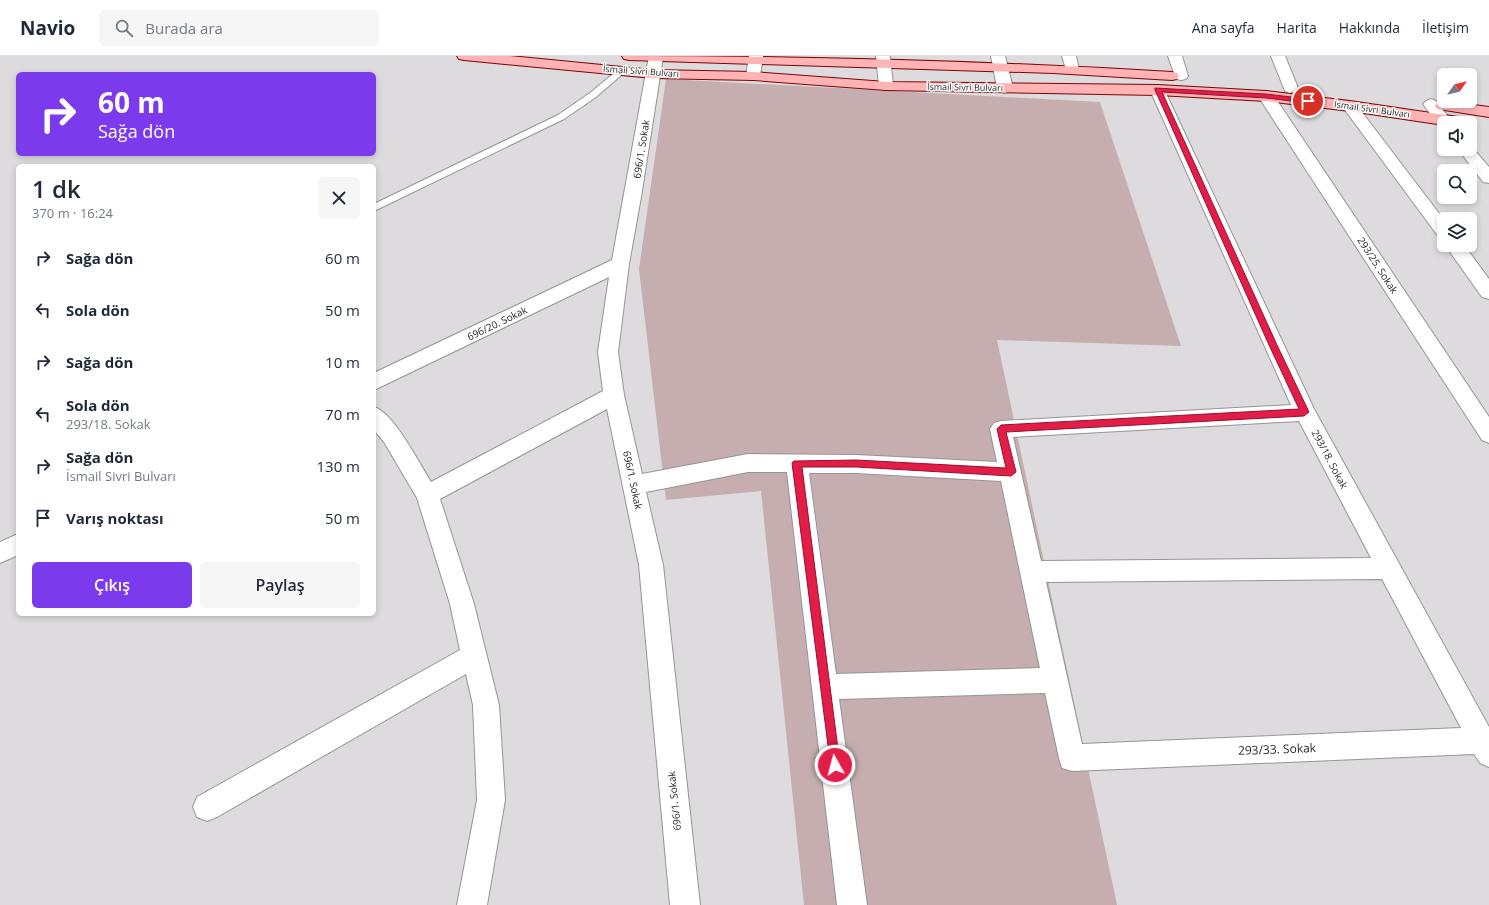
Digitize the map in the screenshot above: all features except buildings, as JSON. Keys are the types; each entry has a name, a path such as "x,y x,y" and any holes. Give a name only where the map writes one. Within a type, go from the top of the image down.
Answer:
{"main road":[{"name":"İsmail Sivri Bulvarı","path":"464,56 622,71 654,65 755,58 1071,63 1290,88 1345,92 1489,112"},
{"name":"İsmail Sivri Bulvarı","path":"630,56 654,65 753,76 886,86 1158,90 1266,96 1350,106 1437,120"},
{"path":"1477,125 1489,127"}],"street":[{"path":"1175,56 1181,76"},
{"path":"1278,56 1290,88"},
{"path":"753,76 755,58"},
{"path":"883,60 886,86"},
{"path":"999,62 1005,88"},
{"name":"696/1. Sokak","path":"654,65 633,197 620,264 608,352 614,395 651,565 685,905"},
{"name":"293/18. Sokak","path":"1158,90 1304,412 1486,747"},
{"name":"293/25. Sokak","path":"1266,96 1489,434"},
{"path":"1431,104 1439,116"},
{"path":"1350,106 1437,223"},
{"path":"1472,156 1489,178"},
{"path":"1459,252 1489,292"},
{"name":"696/20. Sokak","path":"376,381 620,264"},
{"path":"427,495 614,395"},
{"path":"825,687 1055,680 1033,572 1001,429 1304,412"},
{"path":"376,418 390,436 427,495 462,604 486,705 491,800 472,905"},
{"path":"634,485 748,463 856,464 1011,472"},
{"path":"797,463 852,905"},
{"path":"0,553 16,545"},
{"path":"1033,572 1389,568"},
{"path":"207,807 474,656"},
{"name":"293/33. Sokak","path":"1055,680 1072,758 1486,747"}],"lane":[{"path":"376,207 561,117 593,95 622,71"}],"shaded area":[{"path":"0,56 1489,56 1489,905 0,905"},
{"path":"666,79 1100,102 1181,346 997,340 1117,905 804,905 761,491 666,500 639,269"}],"route":[{"path":"835,765 797,463 856,464 1011,472 1001,429 1304,412 1158,90 1266,96 1308,101"}]}
